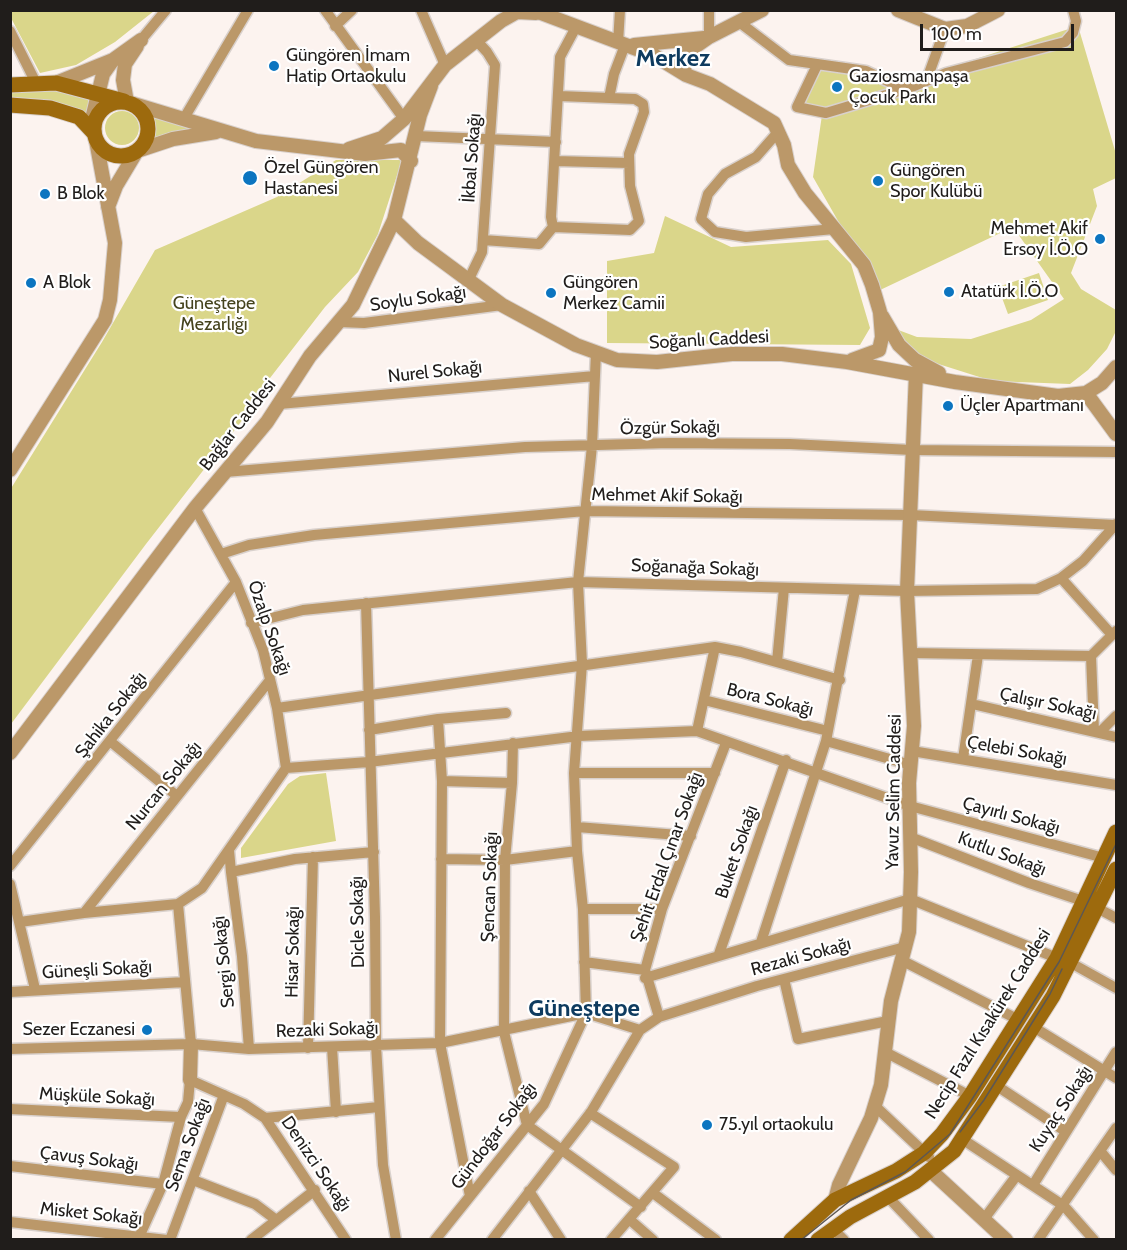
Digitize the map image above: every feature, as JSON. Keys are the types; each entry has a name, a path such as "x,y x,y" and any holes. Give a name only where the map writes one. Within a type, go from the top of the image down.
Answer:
{"main road":[{"path":"10,85 56,82 98,92 127,102 142,111 148,128 147,136 137,151 119,156 110,154 97,142 94,124 103,108 111,103 127,102"},
{"path":"10,105 50,108 79,117 94,133"},
{"name":"Necip Fazıl Kısakürek Caddesi","path":"818,1239 839,1234 888,1197 915,1182 954,1151 1035,1028 1064,960 1083,901 1116,832"},
{"name":"Necip Fazıl Kısakürek Caddesi","path":"791,1239 835,1200 896,1171 924,1153 942,1134 970,1096 1017,1019 1064,960 1097,908 1116,869"}],"street":[{"path":"166,10 125,64 123,80 127,102 256,141 365,154 401,150 411,161"},
{"path":"183,120 248,10"},
{"path":"325,10 404,119"},
{"path":"335,26 352,10"},
{"path":"422,10 445,65"},
{"path":"609,98 622,44 620,10"},
{"path":"709,10 710,37"},
{"path":"898,10 945,29 967,26 994,11"},
{"path":"817,65 796,107 826,113 912,87 927,79 1065,42 1073,33 1076,21 1073,10"},
{"path":"686,75 682,63 686,53 758,11"},
{"path":"335,151 382,138 404,119 445,65 476,40 498,16 517,12 535,12 655,56 686,75 710,84 774,123 788,165 805,193 864,265 880,312 899,345 915,360 955,382"},
{"path":"739,22 789,60 866,71 898,86 912,87"},
{"path":"553,227 551,217 560,57 576,27"},
{"path":"927,79 945,29"},
{"path":"10,31 36,83"},
{"path":"622,44 653,45 710,37"},
{"path":"56,82 113,60 141,40"},
{"name":"İkbal Sokağı","path":"468,281 482,252 495,65 476,40"},
{"path":"10,470 105,320 110,300 115,243 92,119 103,74 113,60"},
{"path":"398,224 420,115 431,86"},
{"path":"553,227 630,230 639,221 630,186 629,154 644,112 643,104 635,99 559,96"},
{"path":"778,132 756,157 725,174 708,194 701,219 715,232 746,237 834,229"},
{"path":"108,207 116,186 137,151 194,134 230,134"},
{"path":"416,136 556,141"},
{"path":"555,161 629,163"},
{"name":"Bağlar Caddesi","path":"10,753 195,508 279,404 310,356 352,305 381,246 398,224"},
{"name":"Soğanlı Caddesi","path":"398,224 468,281 502,305 576,345 617,360 657,362 732,354 782,354 847,362 955,382 1058,396 1086,393"},
{"path":"483,240 539,244 553,227"},
{"name":"Soylu Sokağı","path":"339,322 364,323 502,305"},
{"path":"847,362 879,350 882,337 880,312"},
{"path":"596,352 592,446 578,582 582,664 579,736 574,773 577,851 583,909 586,1013 640,1030"},
{"path":"1116,367 1102,383 1086,393 1116,434"},
{"name":"Yavuz Selim Caddesi","path":"835,1200 875,1106 888,1021 909,932 913,681 907,591 916,373"},
{"name":"Nurel Sokağı","path":"279,404 595,375"},
{"name":"Özgür Sokağı","path":"225,472 525,447 790,444 912,450 1116,452"},
{"name":"Özalp Sokağı","path":"195,508 236,582 263,650 277,708 286,768"},
{"name":"Mehmet Akif Sokağı","path":"221,554 249,545 314,535 585,511 910,515 1116,525"},
{"name":"Soğanağa Sokağı","path":"251,623 303,610 578,582 907,591 1037,589 1061,578 1083,561 1116,525"},
{"path":"910,653 1091,656 1114,633 1061,578"},
{"name":"Şahika Sokağı","path":"10,866 111,742 236,582"},
{"path":"777,662 784,588"},
{"path":"761,942 827,736 840,681 855,590"},
{"name":"Dicle Sokağı","path":"366,603 369,762 374,852 376,1045 383,1165 396,1239"},
{"path":"20,922 178,904 202,888 286,768 369,762 579,736 697,731 715,647"},
{"path":"277,708 715,647 840,681"},
{"name":"Çalışır Sokağı","path":"963,759 978,655"},
{"path":"1091,656 1097,731"},
{"name":"Nurcan Sokağı","path":"84,913 270,680"},
{"name":"Bora Sokağı","path":"704,700 911,758"},
{"name":"Çalışır Sokağı","path":"972,704 1116,737"},
{"path":"369,730 438,719 506,713"},
{"path":"1097,731 1116,716"},
{"path":"438,719 442,781 440,1043 470,1196"},
{"name":"Çayırlı Sokağı","path":"697,731 726,743 786,760 910,806 1104,858"},
{"path":"111,742 177,796"},
{"name":"Şencan Sokağı","path":"513,743 505,860 504,1032 527,1125"},
{"name":"Şehit Erdal Çınar Sokağı","path":"645,974 662,909 726,743"},
{"name":"Çelebi Sokağı","path":"911,758 963,759 1116,785"},
{"name":"Buket Sokağı","path":"719,954 786,760"},
{"path":"574,773 715,773"},
{"path":"442,781 512,783"},
{"path":"577,826 692,836"},
{"name":"Kutlu Sokağı","path":"910,837 1029,883 1083,901"},
{"name":"Sergi Sokağı","path":"229,850 242,956 249,1049"},
{"path":"441,859 505,860 577,851"},
{"path":"231,872 313,857 374,852"},
{"name":"Hisar Sokağı","path":"308,1048 313,857"},
{"path":"10,884 35,989"},
{"path":"585,962 645,974 910,898 1064,960 1116,988"},
{"path":"140,1234 163,1185 181,1117 188,1102 191,1044 178,904"},
{"path":"1097,908 1116,918"},
{"path":"583,909 662,909"},
{"path":"903,954 1017,1019"},
{"name":"Rezaki Sokağı","path":"493,1239 590,1113 640,1030 659,1017 784,979 903,954"},
{"path":"645,974 659,1017"},
{"path":"784,979 798,1039 888,1021"},
{"name":"Güneşli Sokağı","path":"10,992 185,982"},
{"name":"Rezaki Sokağı","path":"10,1049 191,1044 249,1049 440,1043 504,1032 586,1013"},
{"name":"Gündoğar Sokağı","path":"435,1239 544,1104 586,1013"},
{"path":"1035,1028 1116,1078"},
{"path":"332,1047 336,1112"},
{"path":"885,1052 970,1096"},
{"name":"Kuyaç Sokağı","path":"1033,1185 1116,1052"},
{"name":"Denizci Sokağı","path":"190,1080 224,1095 265,1118 346,1239"},
{"path":"997,1086 1065,1131"},
{"name":"Sema Sokağı","path":"168,1239 193,1180 224,1095"},
{"path":"875,1106 924,1153 933,1168 1006,1239"},
{"path":"265,1118 379,1107"},
{"name":"Müşküle Sokağı","path":"10,1109 181,1117"},
{"path":"590,1113 674,1167 611,1239"},
{"path":"527,1125 560,1151 641,1207"},
{"path":"1038,1239 1064,1206 1116,1128"},
{"path":"962,1139 1064,1206 1094,1239"},
{"path":"1101,1152 1116,1170"},
{"name":"Çavuş Sokağı","path":"10,1166 163,1185"},
{"path":"984,1219 1017,1175"},
{"path":"193,1180 255,1204 275,1219"},
{"path":"251,1239 315,1190"},
{"path":"529,1191 561,1239"},
{"path":"653,1193 716,1239"},
{"path":"888,1197 929,1239"},
{"path":"629,1219 653,1239"},
{"name":"Misket Sokağı","path":"10,1222 66,1234 140,1234 168,1239"}],"green space":[{"path":"10,11 154,11 115,42 76,65 40,73 11,18"},
{"path":"1078,26 1116,154 1116,178 1093,189 1097,206 1071,273 1081,289 1116,310 1116,331 1107,349 1088,370 1070,384 992,381 929,361 913,352 893,328 917,337 971,339 1031,320 1064,299 1013,227 878,291 813,177 822,115 795,107 811,61 862,65 907,81"},
{"path":"52,90 88,95 88,113 53,102 11,98 11,91"},
{"path":"122,111 134,116 139,128 134,140 122,145 110,140 105,128 110,116"},
{"path":"150,113 193,127 154,138"},
{"name":"Güneştepe Mezarlığı","path":"336,160 402,160 378,234 358,272 325,307 270,378 247,414 11,724 10,490 102,342 155,250 277,197"},
{"path":"665,216 731,247 828,240 851,264 870,328 860,345 607,343 607,261 654,253"},
{"path":"1039,273 1048,300 1008,314 998,287"},
{"path":"326,773 336,841 241,858 241,848 288,784 300,776"}],"tram line":[{"path":"801,1240 851,1200 905,1172 950,1134 1059,962 1116,844"},
{"path":"960,1132 984,1100 1050,994 1062,969"}],"place":[{"name":"Güngören İmam Hatip Ortaokulu","path":"274,66"},
{"name":"Gaziosmanpaşa Çocuk Parkı","path":"837,87"},
{"name":"Özel Güngören Hastanesi","path":"250,178"},
{"name":"Güngören Spor Kulübü","path":"878,181"},
{"name":"B Blok","path":"45,194"},
{"name":"Mehmet Akif Ersoy İ.Ö.O","path":"1100,239"},
{"name":"A Blok","path":"31,283"},
{"name":"Atatürk İ.Ö.O","path":"949,292"},
{"name":"Güngören Merkez Camii","path":"551,293"},
{"name":"Üçler Apartmanı","path":"948,406"},
{"name":"Sezer Eczanesi","path":"147,1030"},
{"name":"75.yıl ortaokulu","path":"707,1125"}],"district":[{"name":"Merkez","path":"673,59"},
{"name":"Güneştepe","path":"584,1009"}]}
